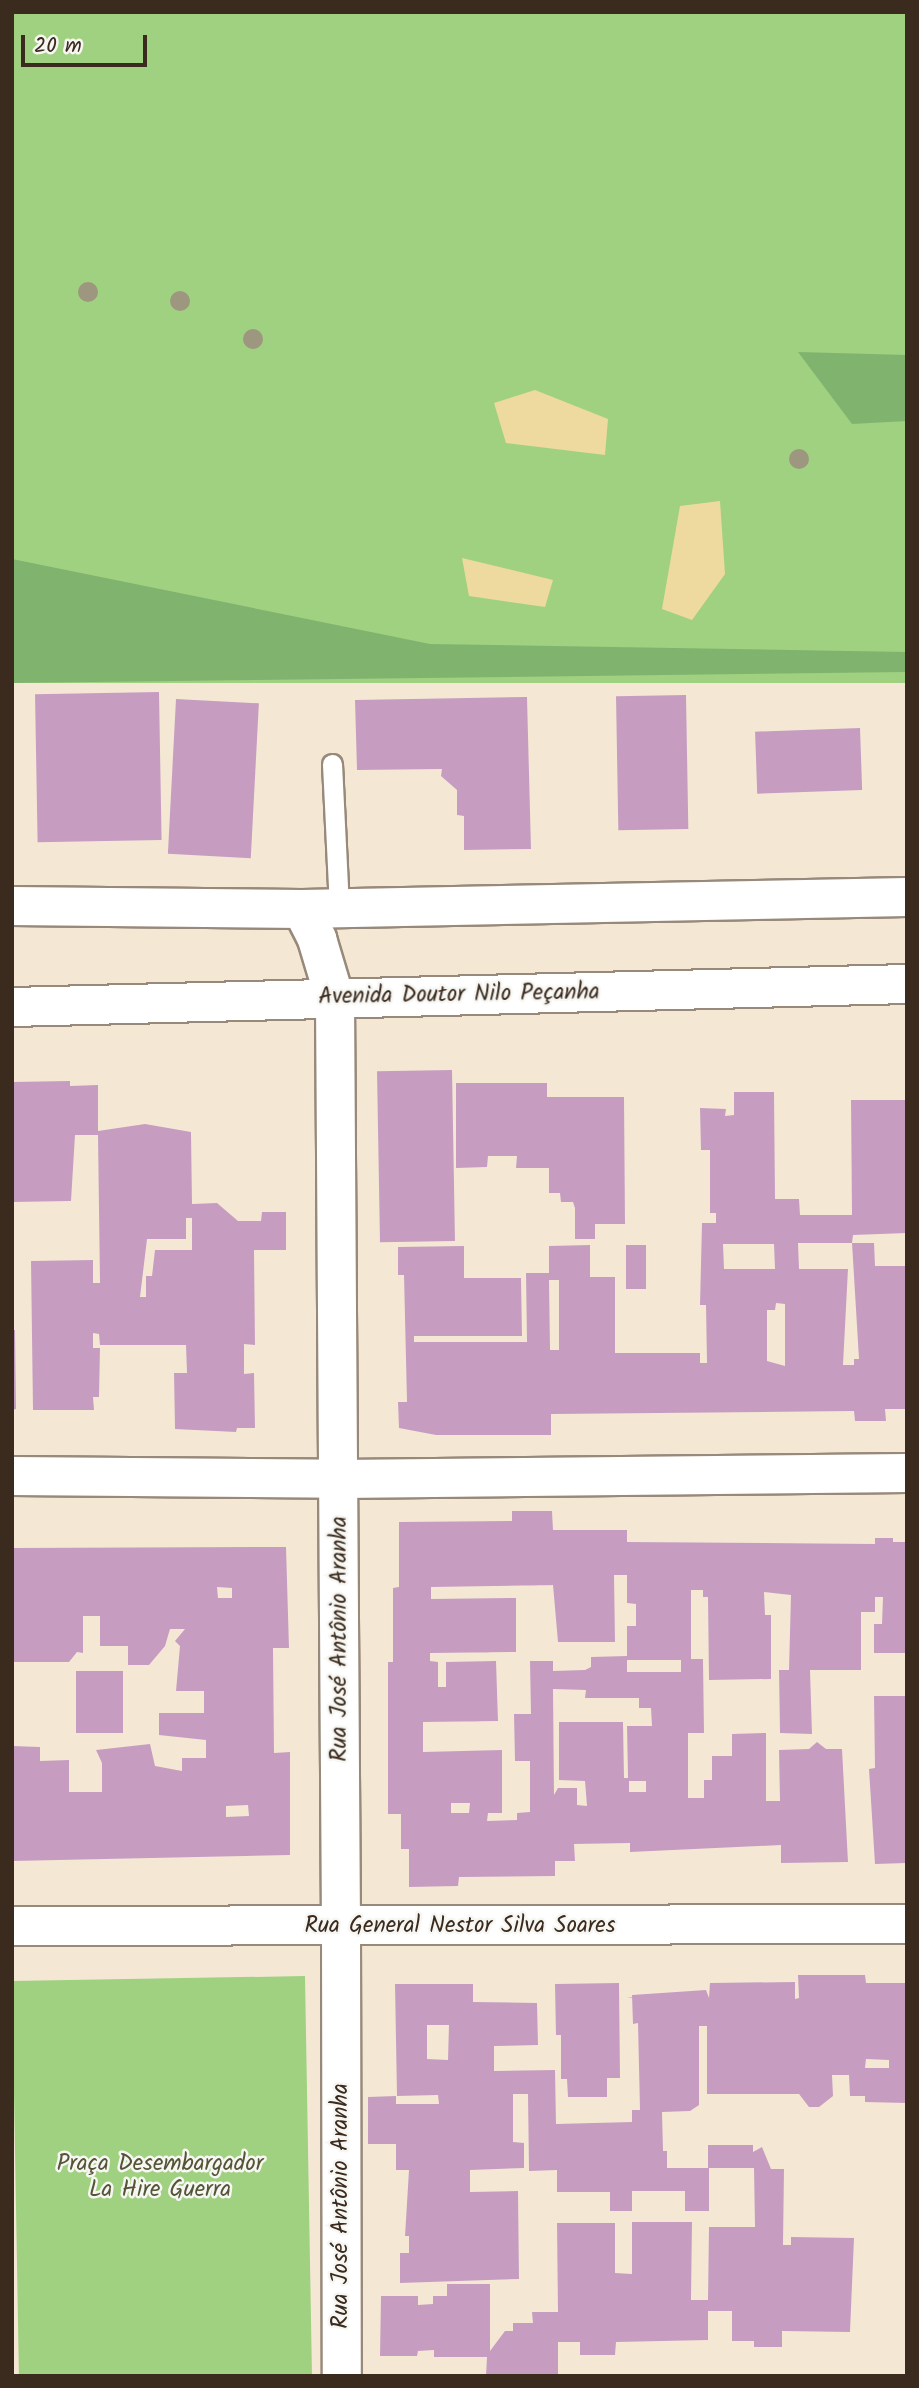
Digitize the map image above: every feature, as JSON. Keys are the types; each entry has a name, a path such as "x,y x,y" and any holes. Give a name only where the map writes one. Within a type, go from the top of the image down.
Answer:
{"street":[{"path":"12,906 321,909 907,897"},
{"name":"Rua José Antônio Aranha","path":"321,909 317,939 335,999 340,1479 342,2376"},
{"name":"Avenida Doutor Nilo Peçanha","path":"12,1007 907,984"},
{"path":"12,1476 340,1479 907,1473"},
{"name":"Rua General Nestor Silva Soares","path":"12,1926 907,1924"}],"lane":[{"path":"321,909 332,764"}],"green space":[{"path":"12,12 907,12 907,683 12,683"},
{"path":"798,352 907,355 907,421 852,424"},
{"path":"12,559 430,644 907,652 907,672 12,683"},
{"name":"Praça Desembargador La Hire Guerra","path":"305,1976 312,2376 19,2376 12,1981"}],"sand":[{"path":"535,390 608,419 605,455 506,443 494,403"},
{"path":"720,501 725,574 692,620 662,609 680,506"},
{"path":"462,558 553,580 545,607 469,596"}],"building":[{"path":"159,692 162,840 38,842 35,694"},
{"path":"686,695 688,829 618,830 616,696"},
{"path":"527,697 531,849 464,850 464,816 457,815 457,790 441,776 442,769 357,770 355,700"},
{"path":"176,699 259,703 251,858 168,854"},
{"path":"860,728 862,790 757,794 755,732"},
{"path":"452,1070 455,1241 380,1242 377,1071"},
{"path":"70,1081 70,1086 98,1085 98,1131 145,1124 191,1132 192,1204 217,1203 238,1221 261,1221 262,1212 286,1212 286,1250 254,1250 255,1345 244,1344 244,1374 254,1373 255,1428 237,1428 236,1432 175,1429 174,1373 187,1373 186,1345 100,1345 99,1334 93,1333 93,1348 100,1348 99,1397 93,1397 94,1410 33,1410 31,1261 93,1260 93,1283 100,1283 98,1135 75,1135 71,1201 12,1202 12,1082","holes":["186,1218 192,1218 192,1250 155,1250 152,1276 146,1276 146,1297 140,1297 147,1239 186,1239"]},
{"path":"456,1083 547,1083 547,1097 624,1097 625,1224 595,1224 595,1239 575,1239 573,1202 561,1202 560,1193 549,1193 549,1168 516,1168 517,1156 488,1156 487,1167 456,1168"},
{"path":"734,1092 774,1092 775,1199 799,1199 800,1215 852,1215 851,1100 907,1100 907,1233 853,1235 852,1243 874,1243 875,1266 907,1266 907,1409 885,1409 886,1421 855,1421 854,1411 551,1414 551,1435 436,1435 399,1428 398,1402 407,1402 404,1275 398,1275 398,1247 464,1246 464,1278 521,1278 522,1336 414,1336 414,1342 527,1342 526,1273 549,1273 549,1246 590,1245 590,1277 615,1277 615,1353 700,1353 700,1363 707,1363 706,1305 700,1305 702,1223 716,1223 716,1213 710,1213 710,1150 701,1150 700,1108 726,1109 725,1116 734,1115","holes":["798,1243 852,1243 859,1359 854,1359 854,1365 843,1365 848,1269 799,1269","723,1244 774,1244 775,1269 724,1269","549,1280 559,1280 559,1350 550,1350","776,1303 785,1304 785,1366 767,1361 767,1310 775,1310"]},
{"path":"626,1245 646,1245 646,1289 626,1289"},
{"path":"12,1330 15,1330 16,1409 12,1410"},
{"path":"512,1511 552,1511 553,1530 627,1530 627,1542 875,1544 875,1538 893,1538 893,1542 907,1542 907,1653 874,1653 874,1624 882,1624 883,1597 875,1597 875,1612 861,1612 861,1670 810,1670 812,1734 780,1733 779,1670 789,1670 791,1595 764,1592 765,1615 771,1615 771,1679 709,1680 708,1597 703,1597 703,1590 691,1590 691,1659 703,1659 704,1733 688,1733 688,1798 704,1798 704,1780 712,1780 712,1756 732,1756 732,1734 766,1733 766,1801 780,1801 779,1750 809,1749 817,1742 826,1749 842,1749 848,1862 781,1863 781,1845 630,1852 630,1843 574,1844 575,1861 555,1861 555,1876 459,1877 458,1886 409,1887 409,1849 401,1849 401,1814 388,1814 388,1662 393,1662 393,1588 399,1587 399,1522 512,1521","holes":["614,1575 627,1575 627,1603 636,1604 636,1626 627,1626 627,1656 591,1657 591,1667 585,1670 553,1671 553,1661 530,1661 531,1714 514,1714 515,1761 530,1761 530,1812 517,1813 517,1820 487,1821 488,1813 502,1813 502,1750 423,1752 423,1722 498,1721 496,1661 446,1662 446,1687 438,1687 438,1662 430,1661 430,1653 516,1652 516,1598 431,1599 431,1587 553,1585 558,1642 615,1642","627,1660 681,1660 681,1672 627,1672","553,1689 586,1690 585,1698 639,1698 639,1708 651,1708 652,1726 627,1726 628,1778 624,1778 623,1722 559,1722 559,1780 585,1781 587,1806 577,1805 577,1788 558,1788 554,1795","629,1781 646,1781 646,1792 629,1792","451,1803 470,1803 469,1813 451,1813"]},
{"path":"286,1547 289,1648 273,1648 274,1753 290,1752 290,1855 12,1861 12,1746 40,1747 40,1761 69,1760 69,1792 102,1792 102,1763 96,1750 150,1744 155,1766 182,1771 182,1758 206,1758 206,1740 159,1735 159,1713 204,1713 204,1691 176,1691 180,1646 175,1641 185,1629 170,1629 165,1646 149,1665 128,1665 128,1646 100,1646 100,1616 83,1616 83,1653 77,1652 69,1662 12,1662 12,1548","holes":["217,1587 232,1588 232,1598 218,1598","248,1805 249,1816 226,1817 226,1806"]},
{"path":"76,1671 123,1671 123,1733 76,1733"},
{"path":"874,1696 907,1696 907,1863 875,1864 869,1769 875,1768"},
{"path":"798,1975 865,1975 866,1983 907,1983 907,2103 865,2102 865,2096 850,2096 849,2075 832,2075 833,2096 819,2107 809,2107 799,2094 707,2094 707,2026 699,2026 699,2105 690,2111 662,2112 663,2151 667,2151 667,2168 708,2168 708,2145 753,2145 753,2152 762,2147 771,2169 784,2169 783,2245 791,2245 791,2237 854,2238 850,2332 782,2331 782,2347 754,2347 754,2341 732,2341 732,2311 708,2311 708,2340 616,2342 615,2355 580,2355 580,2342 558,2342 558,2376 486,2376 487,2357 434,2357 434,2350 418,2351 417,2356 380,2356 381,2296 418,2296 418,2305 433,2304 433,2296 447,2296 447,2284 490,2284 490,2351 505,2331 513,2331 513,2323 533,2323 532,2312 558,2312 557,2223 615,2223 615,2273 632,2274 632,2222 692,2222 691,2300 708,2300 709,2227 755,2227 754,2168 709,2168 709,2211 685,2211 685,2191 632,2191 632,2211 610,2211 610,2192 557,2192 557,2170 529,2171 528,2094 513,2094 513,2142 524,2143 524,2168 470,2170 470,2192 518,2191 519,2279 400,2283 400,2253 409,2253 409,2236 405,2236 409,2170 396,2170 396,2144 368,2144 368,2097 396,2096 396,2104 439,2104 438,2095 397,2096 395,1984 473,1984 473,2002 537,2003 538,2045 494,2046 494,2071 555,2070 556,2124 632,2122 632,2110 640,2110 638,2023 633,2024 632,1995 706,1990 709,1998 710,1983 795,1982 795,1999 799,1998","holes":["427,2025 449,2025 448,2060 427,2059","866,2059 889,2060 889,2068 865,2068"]},
{"path":"619,1983 620,2078 607,2078 607,2097 568,2097 567,2079 561,2079 561,2035 556,2035 555,1984"}]}
